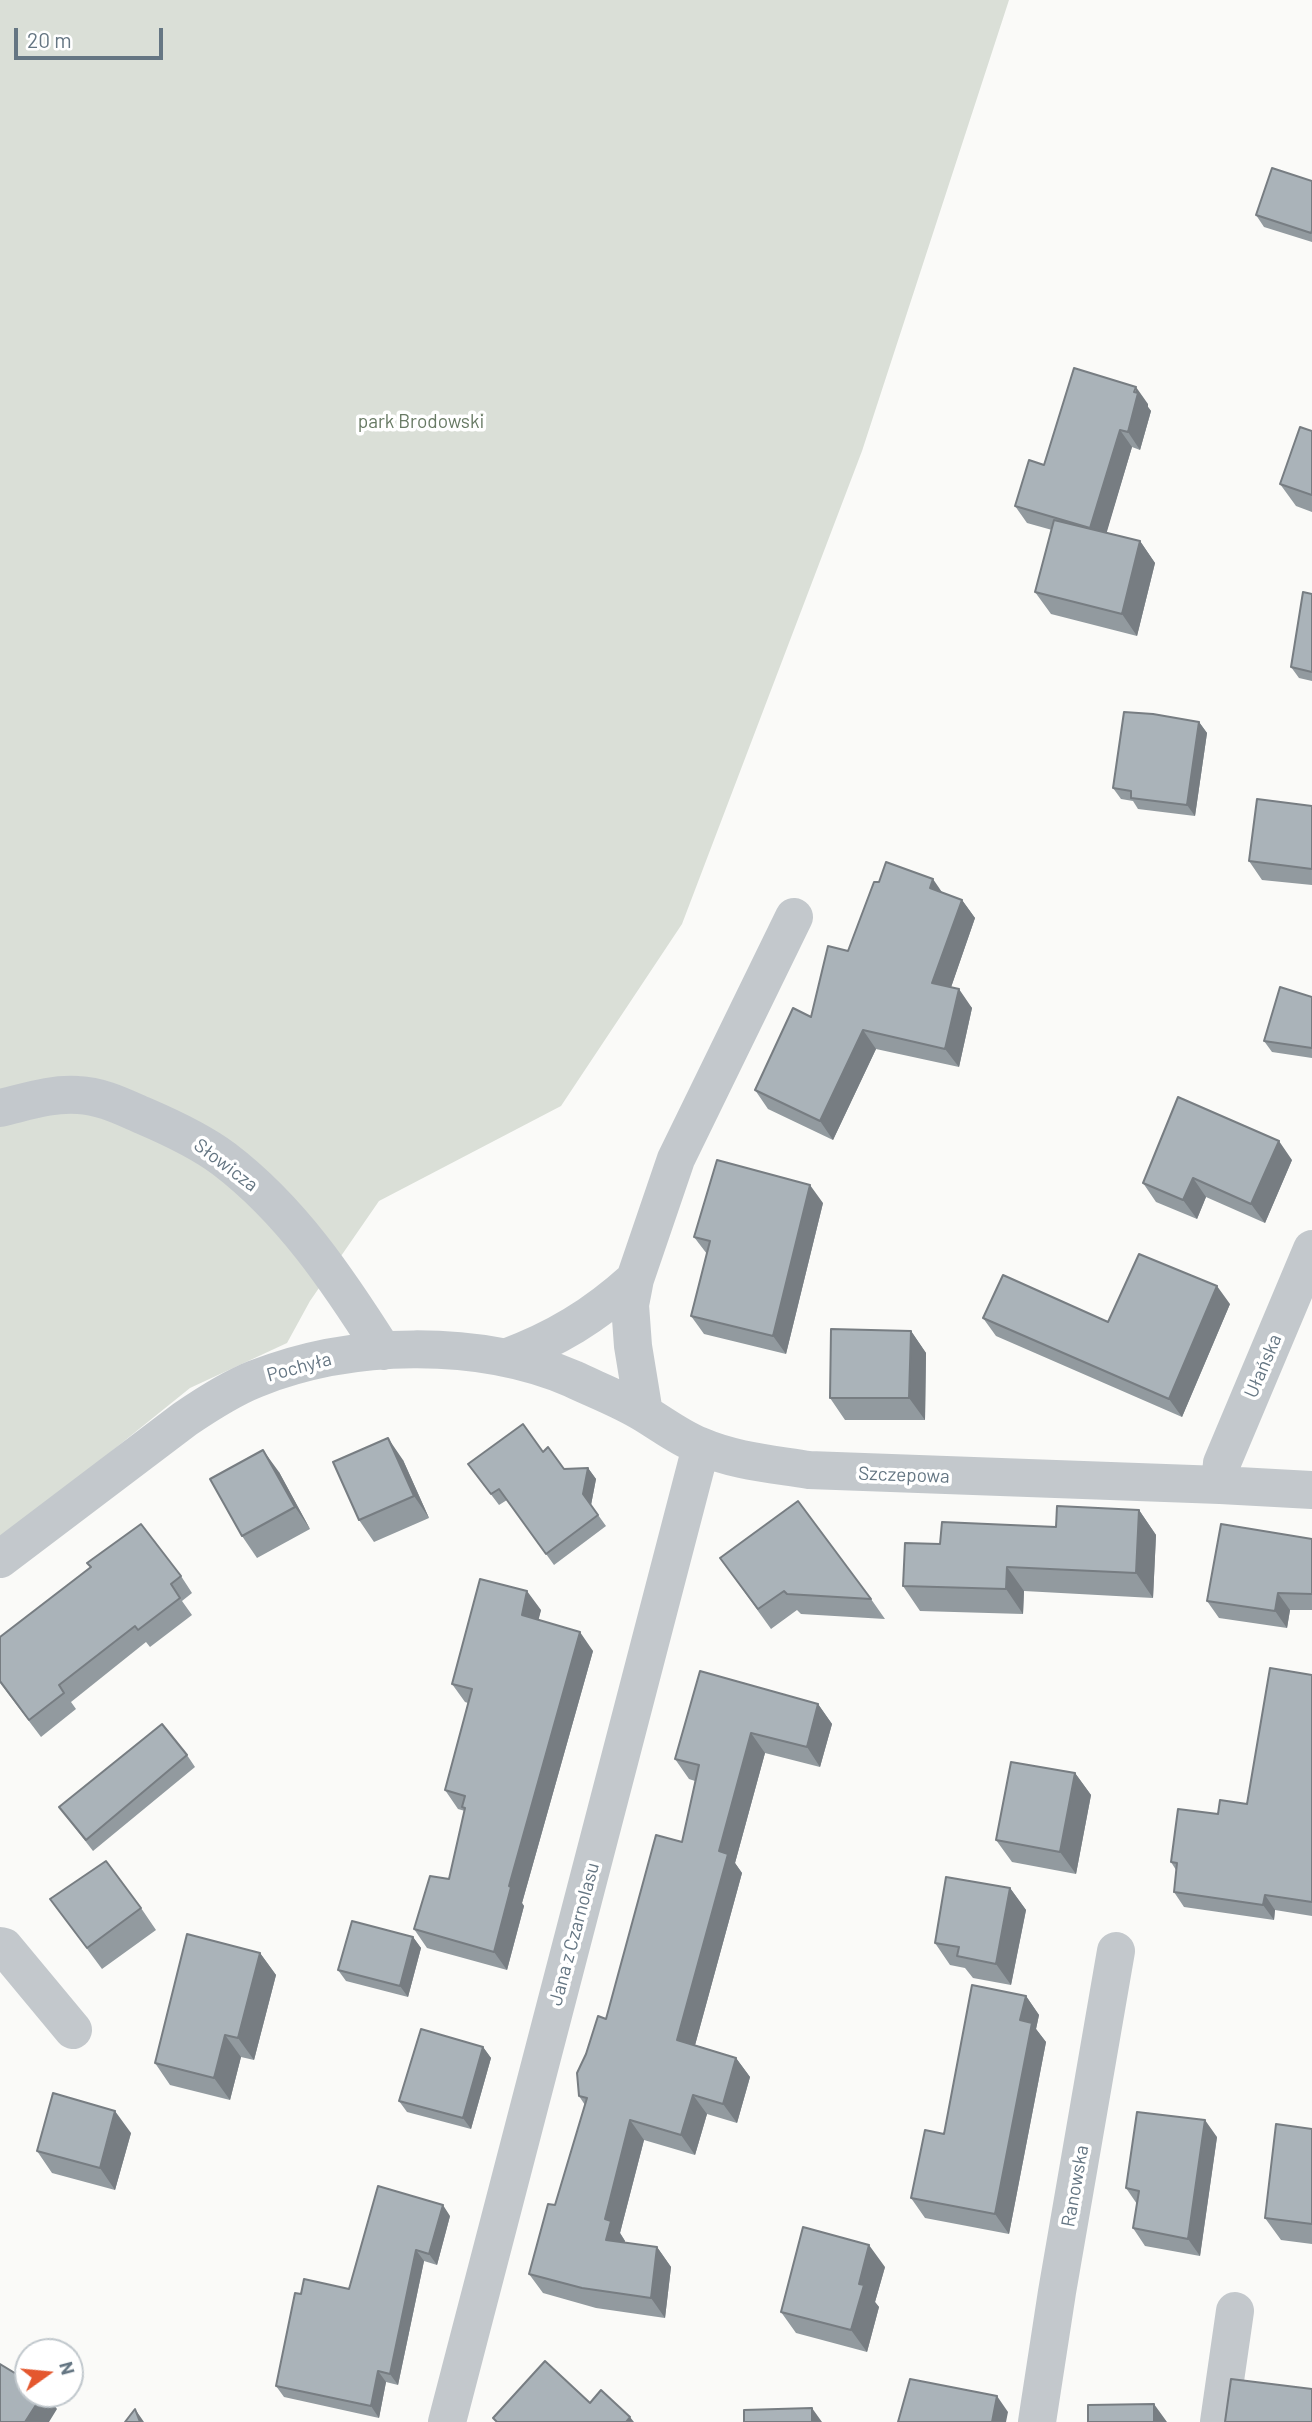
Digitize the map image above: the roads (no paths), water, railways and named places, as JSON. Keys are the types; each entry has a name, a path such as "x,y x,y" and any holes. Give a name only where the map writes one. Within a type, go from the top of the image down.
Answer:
{"street":[{"path":"644,1413 633,1346 630,1305 635,1279 676,1159 794,918"},
{"name":"Słowicza","path":"0,1108 46,1097 79,1095 108,1101 176,1130 222,1158 250,1180 290,1220 338,1280 383,1350"},
{"name":"Ułańska","path":"1220,1485 1222,1464 1312,1250"},
{"path":"505,1359 559,1336 635,1279"},
{"name":"Pochyła","path":"0,1559 185,1419 217,1398 254,1380 296,1366 383,1350 435,1349 505,1359 570,1378 644,1413"},
{"name":"Szczepowa","path":"644,1413 665,1428 701,1447 749,1460 809,1470 1312,1490"},
{"name":"Jana z Czarnolasu","path":"447,2422 701,1447"},
{"path":"0,1946 4,1947 73,2030"},
{"name":"Ranowska","path":"1037,2422 1059,2278 1116,1951"},
{"path":"1219,2422 1235,2311"}],"park label":[{"name":"park Brodowski","path":"421,422"}]}
